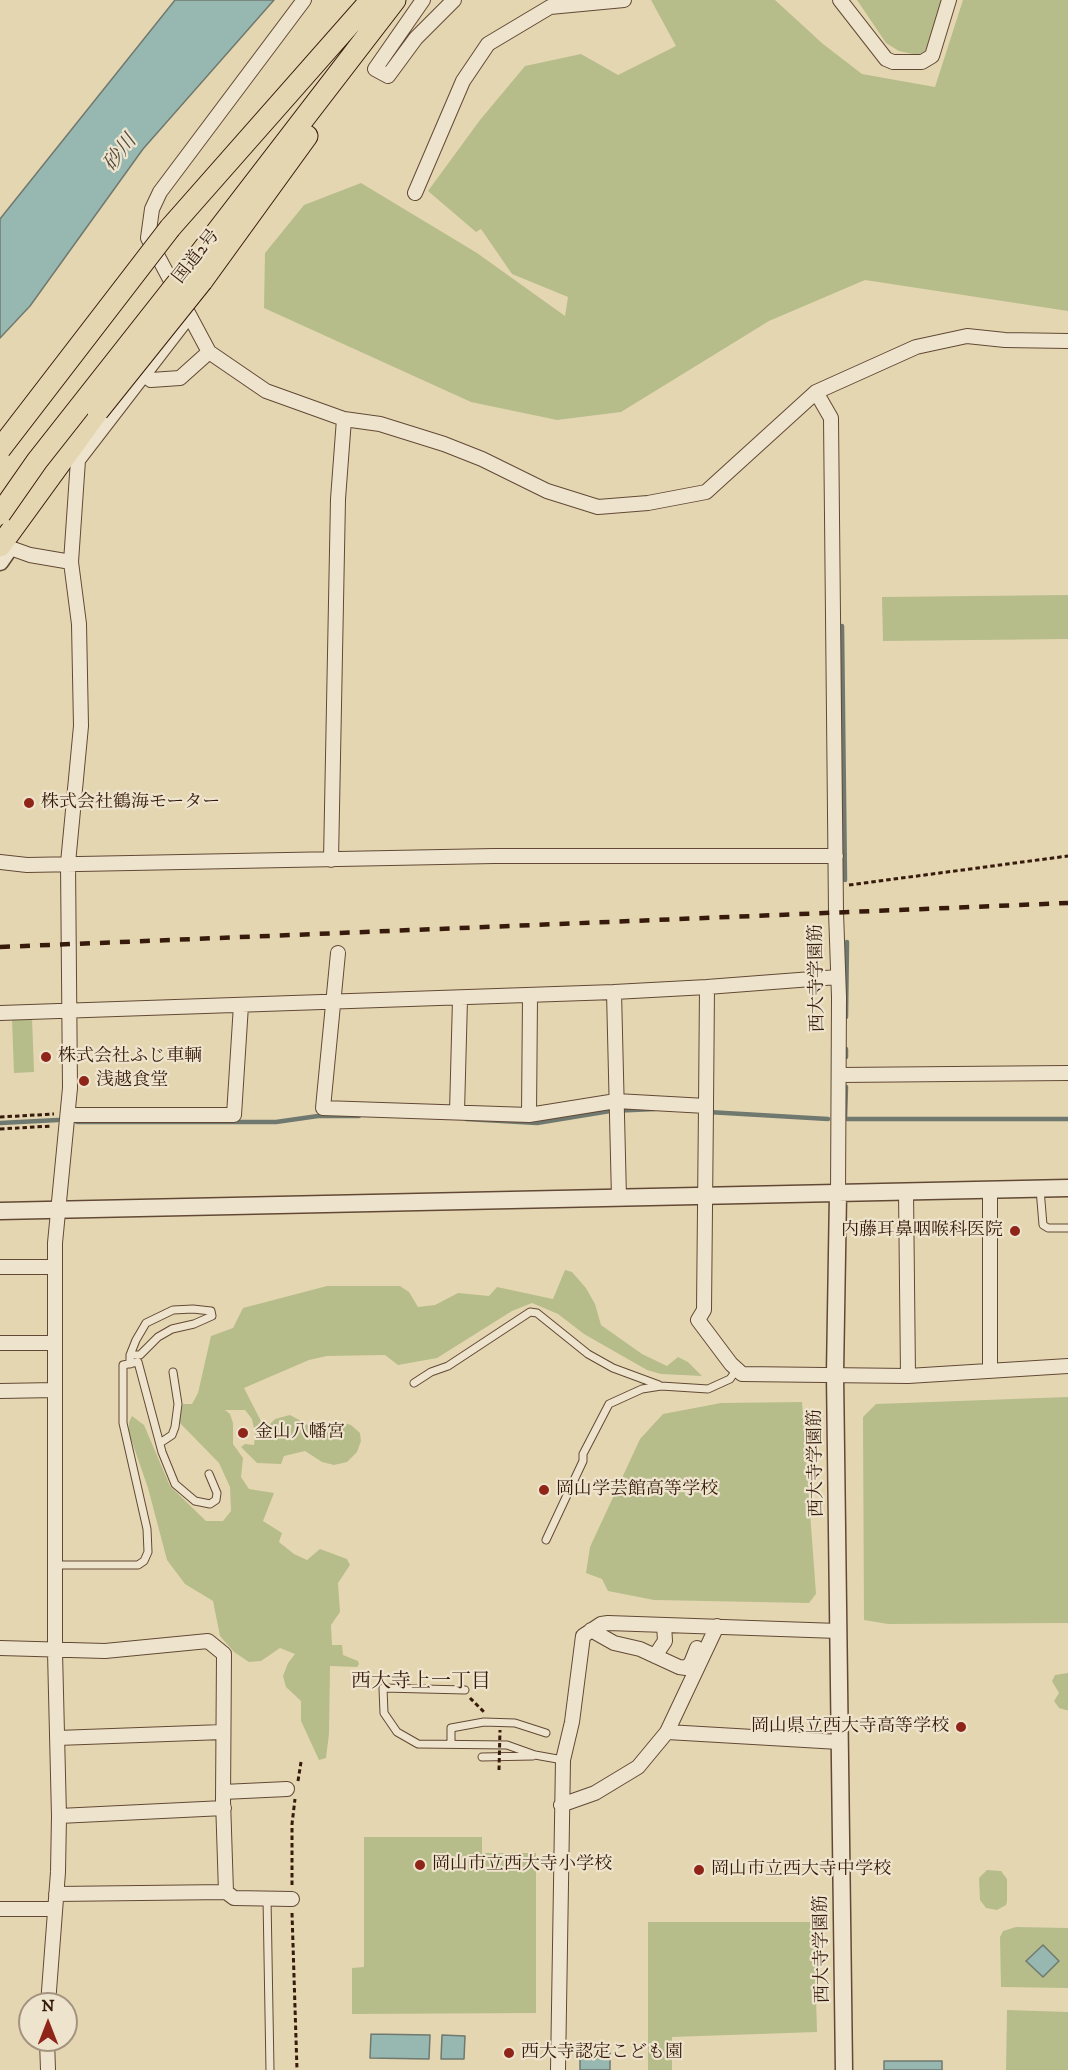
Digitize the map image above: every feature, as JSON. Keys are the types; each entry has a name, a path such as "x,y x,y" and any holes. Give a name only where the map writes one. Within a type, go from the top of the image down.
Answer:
{"highway":[{"path":"0,448 170,228 384,5"},
{"path":"2,549 195,275 293,157 384,5"},
{"name":"国道2号","path":"0,514 37,461 195,275"}],"street":[{"path":"304,0 160,192 152,209 148,238 188,317 209,352 266,391 344,419 380,424 444,444 482,459 547,491 598,507 648,503 706,492 816,392 916,347 967,336 1005,340 1068,341"},
{"path":"423,0 375,69 388,76 416,38 454,0"},
{"path":"415,193 463,81 488,44 550,7 624,0"},
{"path":"840,0 886,59 893,62 922,62 932,56 949,0"},
{"path":"49,1992 59,1816 55,1652 55,1267 67,1120 68,863 81,726 79,624 71,562 78,460 188,317"},
{"path":"145,375 152,380 180,378 209,352"},
{"name":"西大寺学園筋","path":"816,392 831,418 838,977 835,1374 844,2070"},
{"path":"331,860 338,499 344,419"},
{"path":"2,549 71,562"},
{"path":"0,862 27,865 494,856 836,856"},
{"path":"338,953 324,1108 529,1115 617,1108 706,1110"},
{"path":"0,1013 530,997 838,977"},
{"path":"707,987 704,1310 698,1320 736,1369 742,1374 908,1376 1068,1366"},
{"path":"614,992 619,1198"},
{"path":"529,1115 530,997"},
{"path":"457,1112 460,999"},
{"path":"67,1120 234,1115 241,1005"},
{"path":"838,1075 1068,1073"},
{"path":"0,1211 1068,1188"},
{"path":"990,1190 990,1371"},
{"path":"906,1191 908,1376"},
{"path":"0,1267 55,1267"},
{"path":"0,1343 55,1343"},
{"path":"0,1391 55,1390"},
{"path":"558,2070 563,1760 572,1722 580,1643 591,1630 608,1623 838,1631"},
{"path":"655,1656 665,1641 664,1625"},
{"path":"591,1630 614,1643 633,1647 686,1668 712,1626"},
{"path":"561,1805 595,1793 631,1772 667,1732 712,1626"},
{"path":"0,1648 55,1652 105,1651 208,1641 224,1654 223,1792 226,1892"},
{"path":"57,1738 223,1732"},
{"path":"667,1732 839,1742"},
{"path":"223,1792 294,1788"},
{"path":"59,1816 224,1809"},
{"path":"56,1894 226,1892 234,1898 292,1899"},
{"path":"0,1909 54,1909"},
{"path":"47,2052 48,2070"}],"lane":[{"path":"1040,1188 1043,1225 1048,1228 1068,1228"},
{"path":"130,1355 140,1355 158,1336 172,1329 194,1324 212,1316 211,1311 193,1309 160,1314 146,1323 130,1355 130,1364"},
{"path":"414,1383 447,1366 530,1312 537,1313 588,1354 613,1368 661,1386"},
{"path":"55,1565 119,1567 138,1565 144,1561 148,1552 147,1529 123,1423 123,1365 138,1362 160,1443 175,1484 203,1505 216,1500 217,1493 209,1474"},
{"path":"546,1540 606,1407 642,1389 661,1386 708,1389 730,1379 736,1369"},
{"path":"160,1443 172,1435 176,1427 178,1404 173,1372"},
{"path":"465,1690 383,1688 384,1713 397,1732 418,1744 507,1745 535,1755 563,1760"},
{"path":"451,1744 451,1728 484,1722 515,1723 546,1732"},
{"path":"482,1757 535,1755"},
{"path":"267,1898 270,2070"}],"path":[{"path":"836,888 926,873 1068,856"},
{"path":"0,1117 67,1120"},
{"path":"0,1129 67,1120"},
{"path":"470,1698 484,1710"},
{"path":"499,1770 500,1730"},
{"path":"297,2070 292,1824 294,1788 301,1762"}],"green space":[{"path":"651,0 775,0 823,44 862,74 935,87 963,0 1068,0 1068,311 865,280 769,321 621,412 557,420 471,402 264,308 265,253 304,205 361,183 477,253 565,316 568,297 512,274 481,229 476,232 428,191 480,120 525,66 581,54 618,75 676,46"},
{"path":"857,0 944,0 929,49 917,55 899,51 886,43"},
{"path":"1068,595 1068,639 883,641 882,597"},
{"path":"32,1018 34,1072 14,1073 12,1019"},
{"path":"565,1270 572,1272 586,1288 595,1304 601,1325 642,1354 667,1366 678,1357 688,1362 702,1376 661,1374 647,1370 584,1334 558,1314 532,1303 512,1311 437,1358 398,1365 385,1355 327,1356 309,1360 244,1388 263,1425 268,1426 275,1419 290,1415 312,1427 341,1422 351,1425 360,1433 361,1441 357,1452 347,1462 334,1465 322,1462 305,1451 284,1456 281,1464 257,1463 241,1447 245,1444 254,1445 255,1434 252,1419 245,1410 225,1410 230,1414 233,1423 233,1444 243,1458 241,1477 249,1489 274,1493 263,1521 282,1533 279,1542 294,1554 307,1560 320,1549 347,1559 350,1565 338,1583 340,1612 331,1625 332,1645 342,1645 343,1655 358,1661 359,1664 357,1667 330,1666 329,1734 326,1758 319,1760 301,1721 301,1701 286,1687 283,1676 288,1663 295,1654 280,1648 261,1661 249,1662 234,1652 220,1636 213,1601 185,1584 167,1560 148,1488 129,1433 129,1422 132,1416 144,1425 170,1486 206,1521 223,1521 231,1511 230,1487 219,1463 177,1420 183,1404 192,1404 198,1393 211,1336 233,1328 243,1308 327,1286 400,1286 409,1292 418,1307 435,1305 458,1293 489,1296 497,1287 553,1299"},
{"path":"1068,1397 1068,1623 888,1624 864,1620 863,1417 876,1404"},
{"path":"802,1402 816,1594 809,1603 654,1600 608,1591 602,1579 586,1573 590,1547 640,1439 663,1414 721,1403"},
{"path":"1068,1673 1068,1710 1066,1710 1059,1708 1054,1701 1059,1693 1052,1681 1055,1675"},
{"path":"364,1837 482,1837 482,1853 536,1853 536,2013 352,2014 352,1968 364,1967"},
{"path":"987,1870 1001,1871 1007,1879 1006,1905 997,1910 986,1908 980,1900 979,1878"},
{"path":"648,1922 814,1922 817,2032 672,2037 672,2070 648,2070"},
{"path":"1016,1927 1068,1928 1068,1988 1001,1987 1000,1937 1003,1931"},
{"path":"1007,2010 1068,2012 1068,2070 1006,2070"}],"water":[{"name":"砂川","path":"175,0 274,0 143,149 30,306 0,338 0,219"},
{"path":"1043,1945 1059,1961 1043,1977 1026,1961"},
{"path":"371,2034 430,2035 429,2059 370,2058"},
{"path":"442,2035 465,2036 464,2059 441,2059"},
{"path":"610,2053 610,2070 580,2070 580,2054"},
{"path":"884,2061 942,2061 942,2070 884,2070"}],"waterway":[{"path":"842,626 845,880"},
{"path":"846,1017 847,942"},
{"path":"846,1049 846,1057"},
{"path":"846,1087 845,1119 1068,1119"},
{"path":"466,1119 537,1123 610,1111 655,1109"},
{"path":"708,1112 828,1119"},
{"path":"77,1122 276,1122 318,1116 359,1116"},
{"path":"0,1123 58,1120"}],"railway":[{"path":"0,947 1068,903"}],"place":[{"name":"株式会社鶴海モーター","path":"29,803"},
{"name":"株式会社ふじ車輌","path":"46,1057"},
{"name":"浅越食堂","path":"84,1081"},
{"name":"内藤耳鼻咽喉科医院","path":"1015,1231"},
{"name":"金山八幡宮","path":"243,1433"},
{"name":"岡山学芸館高等学校","path":"544,1490"},
{"name":"岡山県立西大寺高等学校","path":"961,1727"},
{"name":"岡山市立西大寺小学校","path":"420,1865"},
{"name":"岡山市立西大寺中学校","path":"699,1870"},
{"name":"西大寺認定こども園","path":"509,2053"}],"district":[{"name":"西大寺上一丁目","path":"421,1683"}]}
